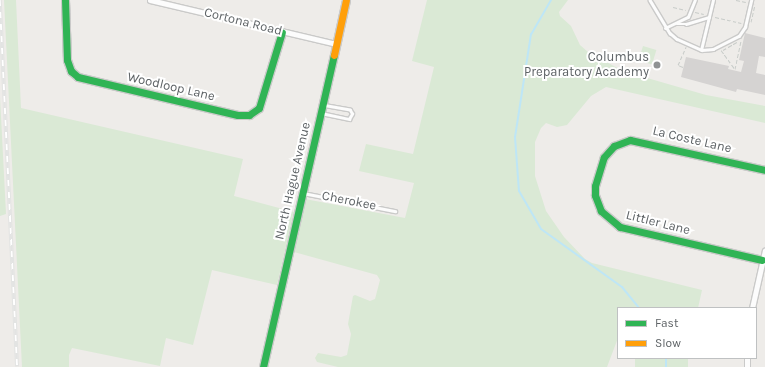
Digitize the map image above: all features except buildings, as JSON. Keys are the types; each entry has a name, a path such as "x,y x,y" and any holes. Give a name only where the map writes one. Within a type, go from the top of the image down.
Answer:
{"street":[{"name":"Woodloop Lane","path":"65,0 67,60 71,71 78,77 238,115 249,114 259,108 282,32"},
{"name":"Cortona Road","path":"150,0 336,44"},
{"name":"North Hague Avenue","path":"263,367 346,0"},
{"name":"La Coste Lane","path":"614,146 622,141 639,140 765,170"},
{"name":"Littler Lane","path":"614,146 601,163 595,195 600,211 613,223 762,260"},
{"path":"752,307 765,250"}],"lane":[{"path":"650,0 665,28 676,40 701,50 713,49 739,36 745,28 751,0"},
{"path":"677,24 692,11 694,0"},
{"path":"701,50 713,0"},
{"path":"665,28 677,24 686,24 709,16"},
{"path":"320,113 349,119 352,114 350,110 322,104"},
{"name":"Cherokee","path":"302,193 395,211"}],"path":[{"path":"736,0 746,3"},
{"path":"673,7 741,24 743,20"},
{"path":"717,52 721,50 733,45 741,38 735,69 721,50"},
{"path":"683,67 678,65 687,45"}],"green space":[{"path":"4,0 16,0 21,108 243,159 234,196 294,212 277,285 212,270 193,345 166,338 160,366 72,348 69,355 69,367 22,367"},
{"path":"427,0 568,0 559,12 560,16 571,26 580,45 588,52 623,71 706,95 765,106 765,123 606,87 591,96 567,125 557,127 546,123 541,128 535,142 535,176 546,211 564,237 585,259 592,263 702,290 698,307 617,307 617,341 607,367 338,367 317,362 315,358 318,353 341,357 347,355 351,334 348,324 353,296 355,295 370,301 375,299 380,280 377,275 294,252 305,199 405,218 414,183 359,171 366,144 413,154 434,67 412,61"},
{"path":"643,46 656,50 652,64 639,60"},
{"path":"0,97 6,214 0,216"},
{"path":"635,359 688,359 688,367 635,367"}],"waterway":[{"path":"551,0 531,34 515,137 519,191 541,229 622,287 638,307"},
{"path":"666,359 666,367"}],"railway":[{"path":"0,0 17,367"}],"traffic: fast":[{"path":"65,0 67,60 71,71 78,77 238,115 249,115 259,108 282,32"},
{"path":"263,367 334,55"},
{"path":"762,260 620,227 601,211 595,195 595,186 604,157 614,146 630,140 765,170"}],"traffic: slow":[{"path":"334,55 346,0"}],"place":[{"name":"Columbus Preparatory Academy","path":"657,65"}]}
